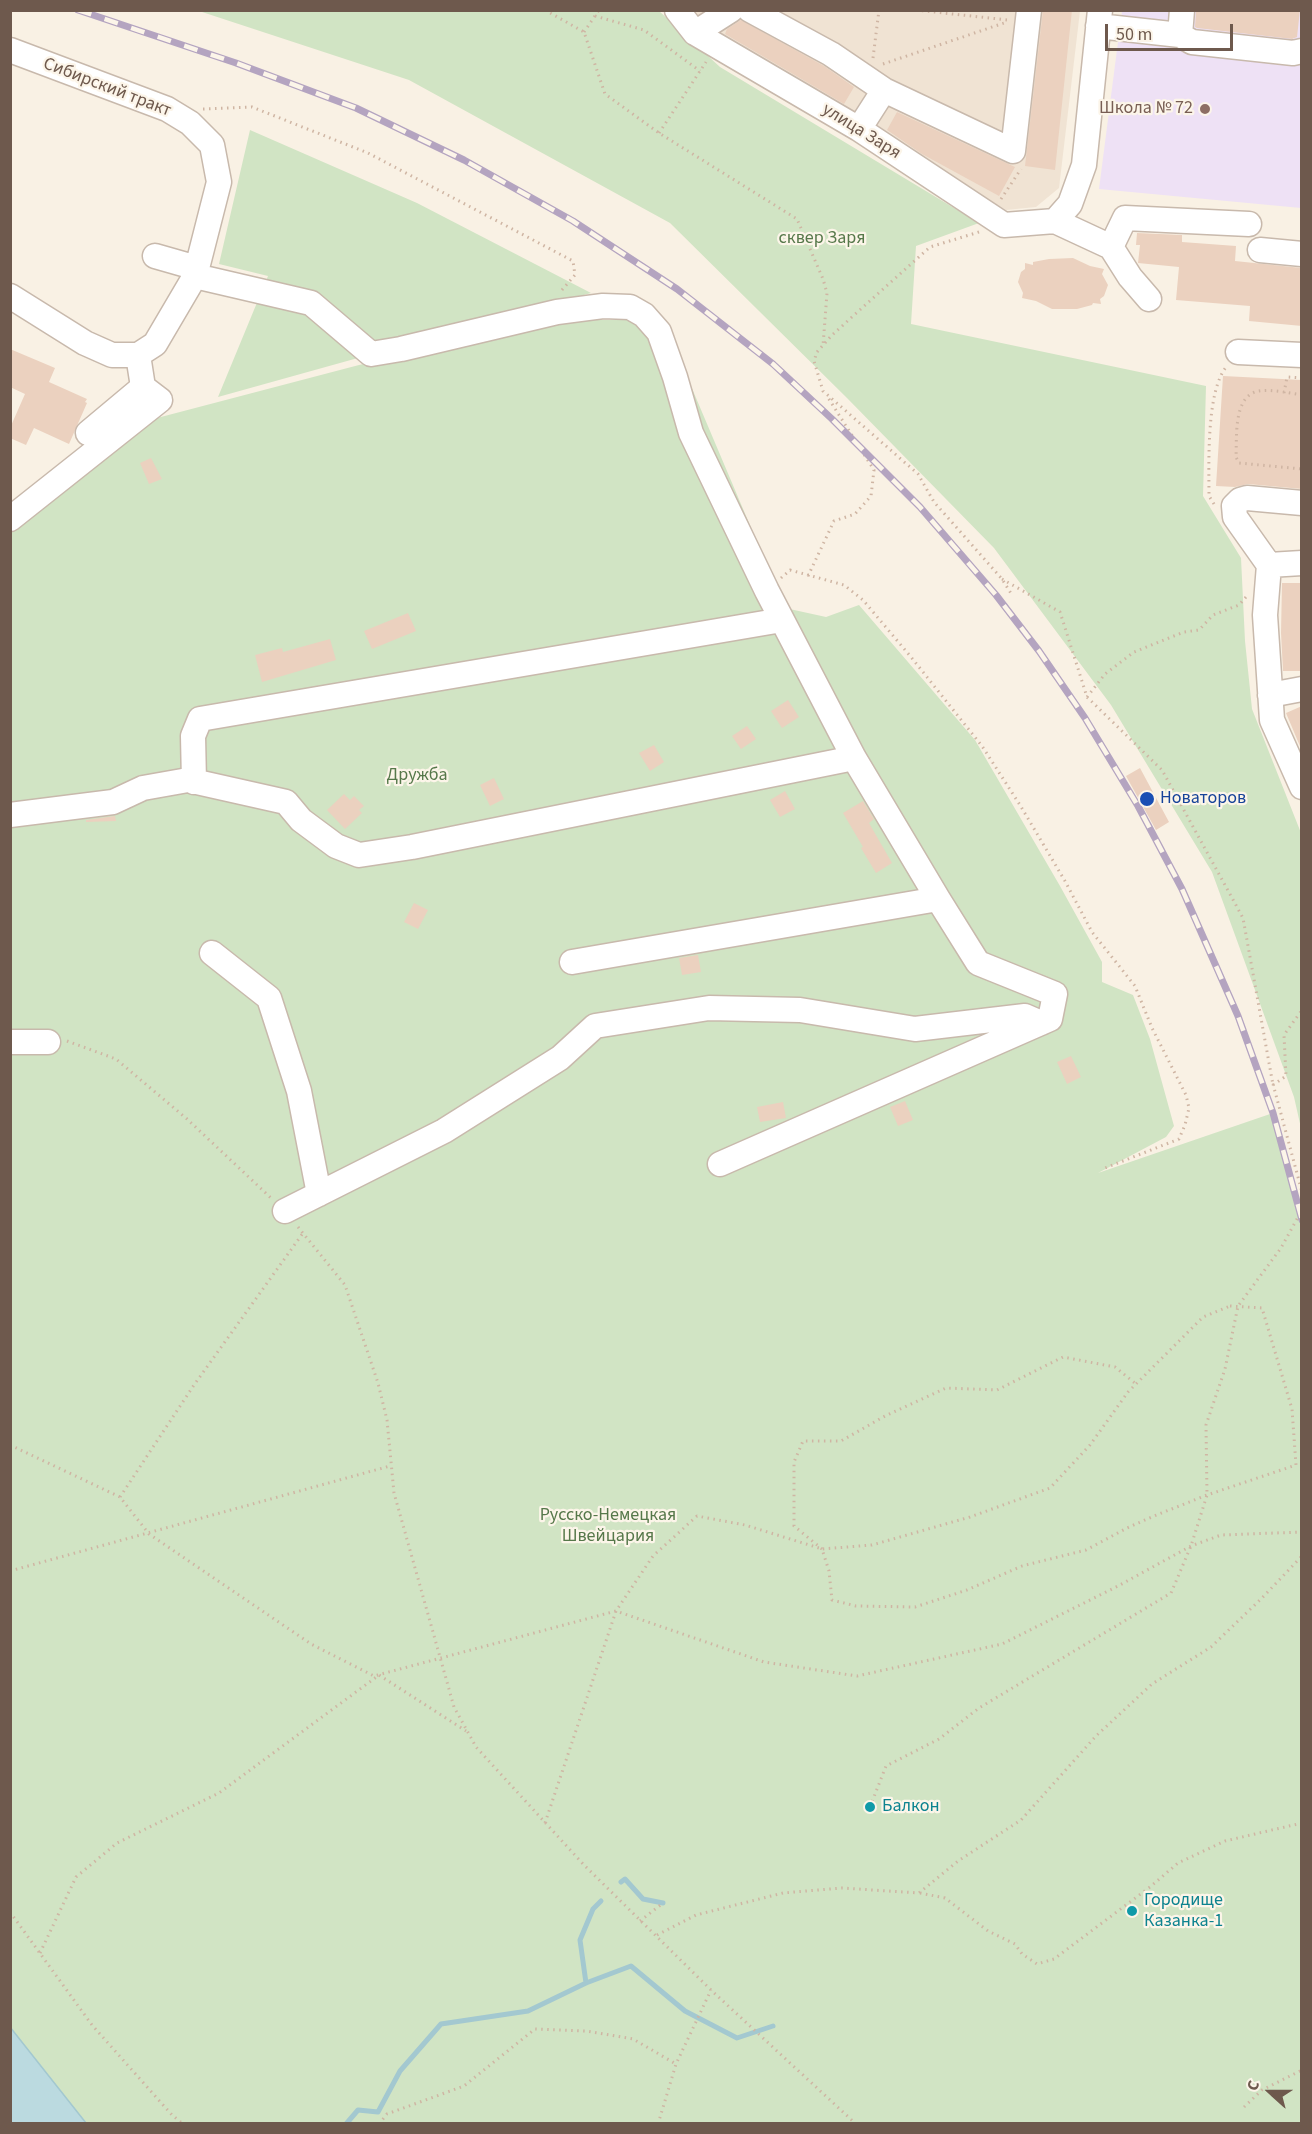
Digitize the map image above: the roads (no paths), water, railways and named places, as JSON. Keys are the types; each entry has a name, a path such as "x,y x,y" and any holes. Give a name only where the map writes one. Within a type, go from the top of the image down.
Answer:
{"street":[{"name":"улица Заря","path":"677,10 695,33 859,129 1004,225 1055,221"},
{"path":"695,33 731,10"},
{"path":"750,10 875,80 1012,152 1029,10"},
{"path":"1180,35 1182,10"},
{"path":"1149,299 1130,277 1111,247 1055,221 1070,204 1084,165 1099,18 1180,35 1192,42 1293,53 1302,51"},
{"name":"Сибирский тракт","path":"10,50 167,109 186,120 212,145 219,182 196,272 154,344 138,355"},
{"path":"859,129 875,80"},
{"path":"1111,247 1125,218 1249,224"},
{"path":"1260,250 1302,254"},
{"path":"155,256 196,272 311,303 371,354 401,350 557,312 603,306 630,308 644,315 659,332 691,433 766,591 854,758 938,899 978,963 1055,994 1050,1019 720,1164"},
{"path":"10,296 85,343 112,355 138,355 144,387 160,400 10,519"},
{"path":"1238,352 1302,355"},
{"path":"88,433 144,387"},
{"path":"1302,503 1247,498 1240,500 1234,506 1235,517 1269,565 1265,615 1272,720 1302,787"},
{"path":"1269,565 1302,563"},
{"path":"194,782 193,736 200,719 782,620"},
{"path":"1270,695 1302,689"},
{"path":"10,815 114,802 143,788 188,780 286,802 301,820 336,846 359,855 412,847 854,758"},
{"path":"572,962 938,899"},
{"path":"212,953 269,998 299,1091 319,1194"},
{"path":"285,1211 444,1131 560,1058 595,1026 710,1008 800,1010 915,1029 1025,1016 1041,1023"},
{"path":"10,1042 48,1042"}],"water":[{"path":"10,2027 86,2123 11,2123"}],"waterway":[{"path":"621,1882 625,1879 643,1899 663,1903"},
{"path":"586,1983 580,1940 593,1909 601,1901"},
{"path":"346,2124 358,2110 378,2112 400,2071 441,2024 528,2011 586,1983 631,1966 685,2011 737,2038 773,2026"}],"railway":[{"path":"78,10 236,63 356,108 464,160 573,221 677,289 773,364 832,419 920,507 996,595 1039,651 1085,718 1138,806 1182,889 1238,1016 1273,1113 1302,1220"}],"place":[{"name":"Школа № 72","path":"1205,109"},
{"name":"Новаторов","path":"1147,799"},
{"name":"Балкон","path":"870,1807"},
{"name":"Городище Казанка-1","path":"1132,1911"}],"park label":[{"name":"сквер Заря","path":"822,239"},
{"name":"Дружба","path":"417,776"},
{"name":"Русско-Немецкая Швейцария","path":"608,1526"}]}
